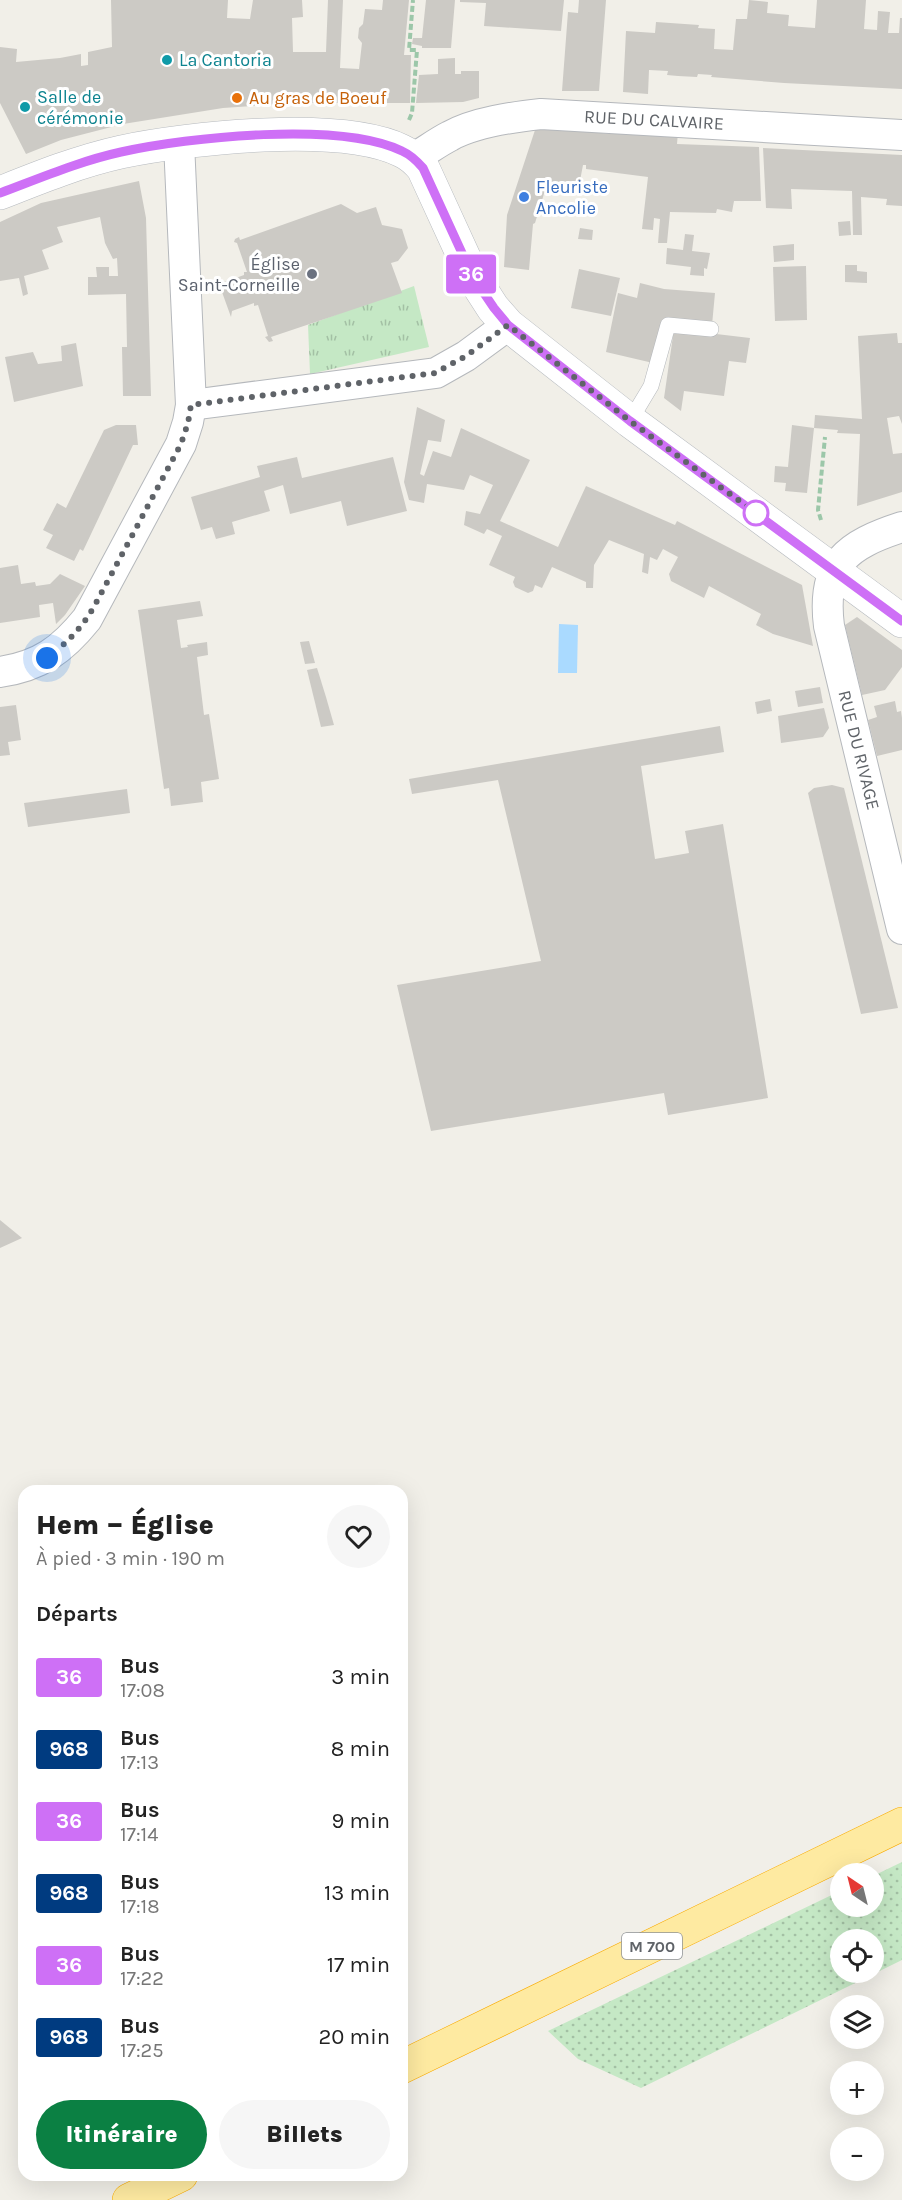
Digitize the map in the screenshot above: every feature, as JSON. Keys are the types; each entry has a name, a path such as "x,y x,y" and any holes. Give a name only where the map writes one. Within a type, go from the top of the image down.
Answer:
{"highway":[{"name":"M 700","path":"408,2064 902,1824"},
{"path":"129,2200 169,2181"}],"main road":[{"path":"0,193 82,163 120,152 178,143 230,138 314,135 374,141 405,153 429,178 473,277 508,325 630,421 902,621"}],"street":[{"name":"RUE DU CALVAIRE","path":"405,153 464,130 541,114 902,135"},
{"path":"0,672 29,666 47,658 70,640 87,619 181,444 191,405 178,143"},
{"path":"191,405 435,373 466,356 508,325"},
{"path":"833,569 869,538 902,527"},
{"name":"RUE DU RIVAGE","path":"833,569 826,608 829,626 902,930"}],"lane":[{"path":"630,421 651,386 668,325 711,329"}],"path":[{"path":"405,153 412,113 417,50 409,50 413,0"},
{"path":"825,437 818,510 833,569"}],"green space":[{"path":"414,286 429,347 310,374 308,325"},
{"path":"902,1862 902,1960 884,1969 884,1929 830,1929 830,1983 855,1983 641,2088 578,2059 548,2031 830,1896 830,1917 884,1917 884,1871"}],"water":[{"path":"559,624 578,625 577,673 558,673"}],"building":[{"path":"111,0 228,0 227,18 250,19 253,0 302,0 303,17 292,18 293,52 326,52 328,0 343,0 340,68 359,69 362,43 358,38 359,28 363,24 365,9 382,10 383,0 409,0 404,55 411,55 410,103 294,103 223,108 123,124 61,140 26,154 0,103 0,47 17,49 16,62 81,54 81,66 88,65 88,52 112,47"},
{"path":"426,0 455,0 451,48 422,48 422,46 412,44 413,38 422,38"},
{"path":"460,0 564,0 561,31 484,26 486,3 460,2"},
{"path":"579,0 606,0 599,91 562,91 568,12 578,13"},
{"path":"749,0 768,2 767,13 789,15 788,26 815,28 817,0 866,0 864,29 877,30 878,11 890,12 888,33 899,33 900,18 902,18 902,89 784,83 698,74 697,77 678,76 667,75 668,71 649,70 648,94 623,92 626,31 655,33 656,22 699,25 698,28 715,29 714,49 733,50 736,19 747,19"},
{"path":"455,58 455,74 461,74 461,71 479,71 479,98 463,102 416,103 419,75 438,74 438,59"},
{"path":"536,127 612,134 620,129 678,132 677,144 759,147 761,201 734,201 732,212 717,209 716,213 670,212 667,243 658,243 660,219 654,218 653,230 642,229 648,177 586,169 586,165 583,165 578,191 547,184 533,224 529,270 504,267 507,215"},
{"path":"763,148 902,155 902,206 886,205 887,199 861,197 862,235 853,235 852,191 791,189 792,209 766,208"},
{"path":"139,181 146,218 151,396 123,396 122,347 127,347 126,294 88,295 88,277 97,277 96,267 109,267 109,276 118,276 117,258 113,259 105,243 100,217 57,227 63,242 42,250 49,269 24,276 28,294 23,296 19,278 0,281 0,222 41,203"},
{"name":"Église Saint-Corneille","path":"341,204 357,213 376,207 382,225 402,229 408,248 398,261 391,263 402,293 271,337 273,341 269,342 265,337 268,336 258,305 254,306 254,303 232,311 231,317 218,281 221,280 222,283 247,272 237,243 234,242 235,239 239,237 240,240"},
{"path":"850,221 851,235 839,236 838,222"},
{"path":"580,228 593,230 592,240 578,239"},
{"path":"685,234 694,235 692,251 710,253 707,269 704,268 704,276 690,275 691,267 666,264 667,248 683,250"},
{"path":"794,244 794,260 774,262 773,246"},
{"path":"845,265 857,265 857,271 867,272 867,283 845,282"},
{"path":"806,266 807,320 775,321 773,267"},
{"path":"579,269 620,278 611,316 571,308"},
{"path":"640,283 664,289 715,293 712,325 662,320 653,363 606,352 618,293 637,298"},
{"path":"674,329 750,338 746,363 729,361 724,396 684,391 681,411 664,398"},
{"path":"897,333 898,343 902,343 902,424 899,416 887,418 893,454 902,453 902,492 857,506 860,434 837,433 838,430 814,428 815,415 862,419 858,336"},
{"path":"76,343 83,386 14,402 5,357 33,352 38,364 62,361 61,346"},
{"path":"417,407 445,420 441,442 428,440 420,474 424,476 433,451 451,457 461,428 530,460 500,521 558,547 586,486 675,525 677,521 802,585 813,646 773,634 756,625 761,614 709,586 704,598 671,581 669,574 678,557 663,549 657,560 650,557 648,574 642,572 644,554 609,540 594,565 593,588 586,588 586,582 552,567 542,588 535,585 533,591 528,593 515,587 513,582 515,577 489,565 502,536 487,529 484,534 464,525 466,511 480,514 493,485 470,475 464,490 427,484 424,503 409,500 404,482"},
{"path":"116,425 136,425 138,445 133,445 83,551 80,549 74,561 46,548 53,535 43,530 57,503 66,508 104,430"},
{"path":"792,425 814,428 807,493 785,491 786,483 774,482 775,466 788,467"},
{"path":"297,457 302,478 393,457 407,511 347,526 341,501 290,514 283,485 264,491 270,511 232,522 235,534 216,539 212,527 201,530 191,497 260,477 257,466"},
{"path":"18,565 21,584 35,582 36,586 50,584 60,574 85,586 56,624 53,603 39,605 40,617 0,623 0,568"},
{"path":"200,601 203,616 177,620 181,648 207,642 208,655 197,657 204,715 209,714 219,779 201,782 203,802 171,806 169,788 164,789 138,610"},
{"path":"857,617 902,650 902,667 885,690 862,695 845,625"},
{"path":"309,641 315,663 305,664 300,642"},
{"path":"317,668 334,725 321,727 307,670"},
{"path":"820,687 823,703 798,707 795,691"},
{"path":"770,699 772,711 757,714 755,702"},
{"path":"895,701 897,712 901,711 902,718 902,750 877,756 868,720 877,717 874,706"},
{"path":"16,705 21,740 8,742 10,755 0,756 0,707"},
{"path":"824,708 829,728 823,737 781,743 778,716"},
{"path":"720,726 724,752 641,766 655,859 689,853 685,831 723,824 768,1098 668,1115 664,1093 431,1131 397,985 541,961 498,780 412,794 409,779"},
{"path":"832,785 844,788 898,1008 861,1014 808,793 814,788"},
{"path":"127,789 130,813 28,827 24,803"},
{"path":"0,1220 22,1238 0,1248"}],"bus line":[{"name":"36","path":"0,193 38,178 120,152 178,143 275,136 334,135 374,141 404,151 414,158 429,178 473,277 508,325 534,348 630,421 902,621"}],"place":[{"name":"La Cantoria","path":"167,60"},
{"name":"Au gras de Boeuf","path":"237,98"},
{"name":"Salle de cérémonie","path":"25,107"},
{"name":"Fleuriste Ancolie","path":"524,197"},
{"name":"Église Saint-Corneille","path":"312,274"}],"route":[{"path":"47,658 70,640 87,619 181,444 191,405 435,373 450,367 508,325 534,348 630,421 756,513"}]}
